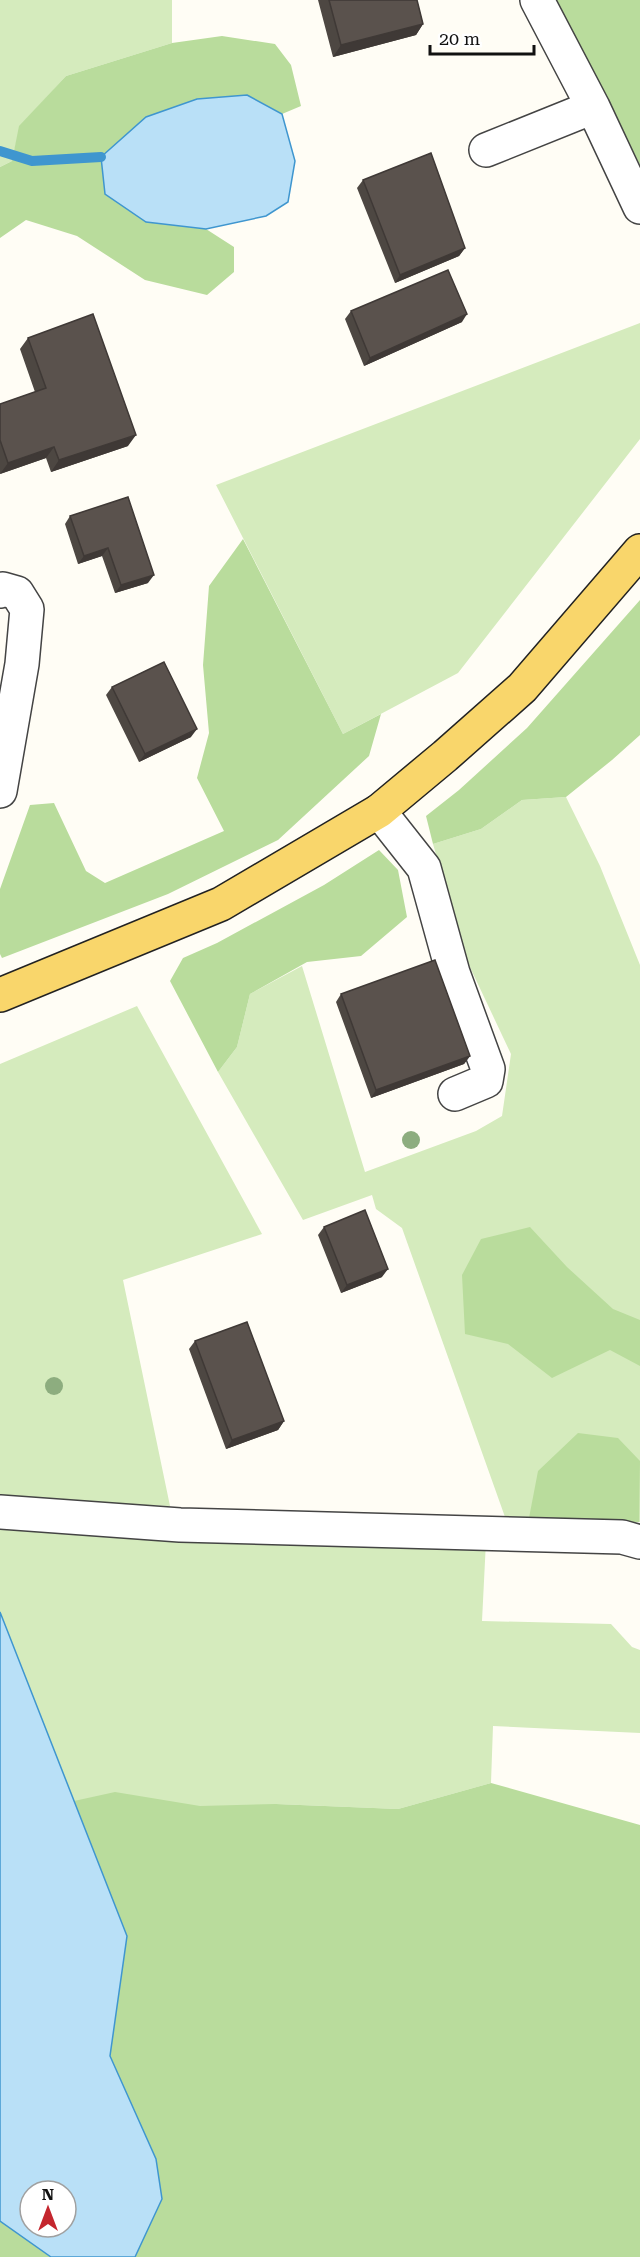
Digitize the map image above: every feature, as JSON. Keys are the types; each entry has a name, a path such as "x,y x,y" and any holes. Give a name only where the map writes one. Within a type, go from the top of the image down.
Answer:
{"main road":[{"path":"0,995 221,904 379,810 522,688 640,551"}],"street":[{"path":"537,0 593,107 640,207"},
{"path":"486,150 593,107"},
{"path":"0,591 3,589 17,593 27,609 22,664 4,740 0,791"},
{"path":"379,810 424,868 453,973 488,1069 486,1081 455,1094"},
{"path":"0,1512 180,1525 622,1537 640,1542"}],"green space":[{"path":"0,0 172,0 172,43 66,76 20,126 12,161 0,167"},
{"path":"554,0 640,0 640,165"},
{"path":"222,36 275,44 291,65 301,106 282,114 247,95 101,157 105,194 146,222 206,229 234,247 234,272 207,295 145,280 77,236 26,220 0,238 0,167 12,161 19,126 66,76 172,43"},
{"path":"640,323 640,439 458,673 343,734 216,485"},
{"path":"243,539 343,734 381,714 369,756 278,840 168,894 2,958 0,954 0,889 30,805 54,803 86,871 105,883 224,831 197,778 209,733 203,665 209,586"},
{"path":"640,600 640,735 566,797 522,800 481,829 433,844 426,816 459,790 527,728"},
{"path":"566,797 600,866 640,965 640,1522 505,1517 402,1228 376,1209 372,1195 303,1220 218,1072 237,1047 250,994 302,966 365,1172 476,1131 502,1116 511,1054 468,963 433,844 481,829 522,800"},
{"path":"379,850 398,870 407,917 361,956 307,962 250,994 237,1047 218,1072 170,981 183,958 217,943 324,885"},
{"path":"137,1006 262,1234 123,1280 170,1506 0,1500 0,1064"},
{"path":"530,1227 567,1267 613,1309 640,1320 640,1366 610,1350 552,1378 508,1344 465,1334 462,1275 481,1239"},
{"path":"578,1433 618,1438 640,1461 639,1522 529,1518 538,1471"},
{"path":"0,1525 486,1541 482,1621 611,1624 632,1647 640,1650 640,1733 493,1726 491,1783 398,1809 276,1804 221,2257 121,2257 109,2081 0,1630"},
{"path":"491,1783 640,1825 640,2257 135,2257 162,2199 156,2159 110,2056 127,1936 74,1801 115,1792 200,1806 276,1804 398,1809"},
{"path":"0,2221 18,2234 18,2239 26,2239 51,2257 0,2257"}],"water":[{"path":"247,95 282,114 295,161 288,202 266,216 206,229 146,222 105,194 101,157 146,117 197,99"},
{"path":"0,1612 127,1936 110,2056 156,2159 162,2199 135,2257 51,2257 26,2239 78,2239 78,2179 18,2179 18,2234 0,2221"}],"building":[{"path":"329,0 417,0 423,24 341,45"},
{"path":"431,153 465,248 400,275 363,180"},
{"path":"448,270 467,314 370,358 351,311"},
{"path":"93,314 136,435 59,460 54,447 8,463 0,440 0,404 46,388 28,338"},
{"path":"128,497 154,575 121,585 108,548 84,556 70,516"},
{"path":"164,662 197,729 145,754 112,687"},
{"path":"435,960 470,1056 376,1090 341,994"},
{"path":"365,1210 388,1269 347,1285 324,1227"},
{"path":"247,1322 284,1421 232,1440 195,1341"}],"waterway":[{"path":"0,151 32,161 101,157"}]}
